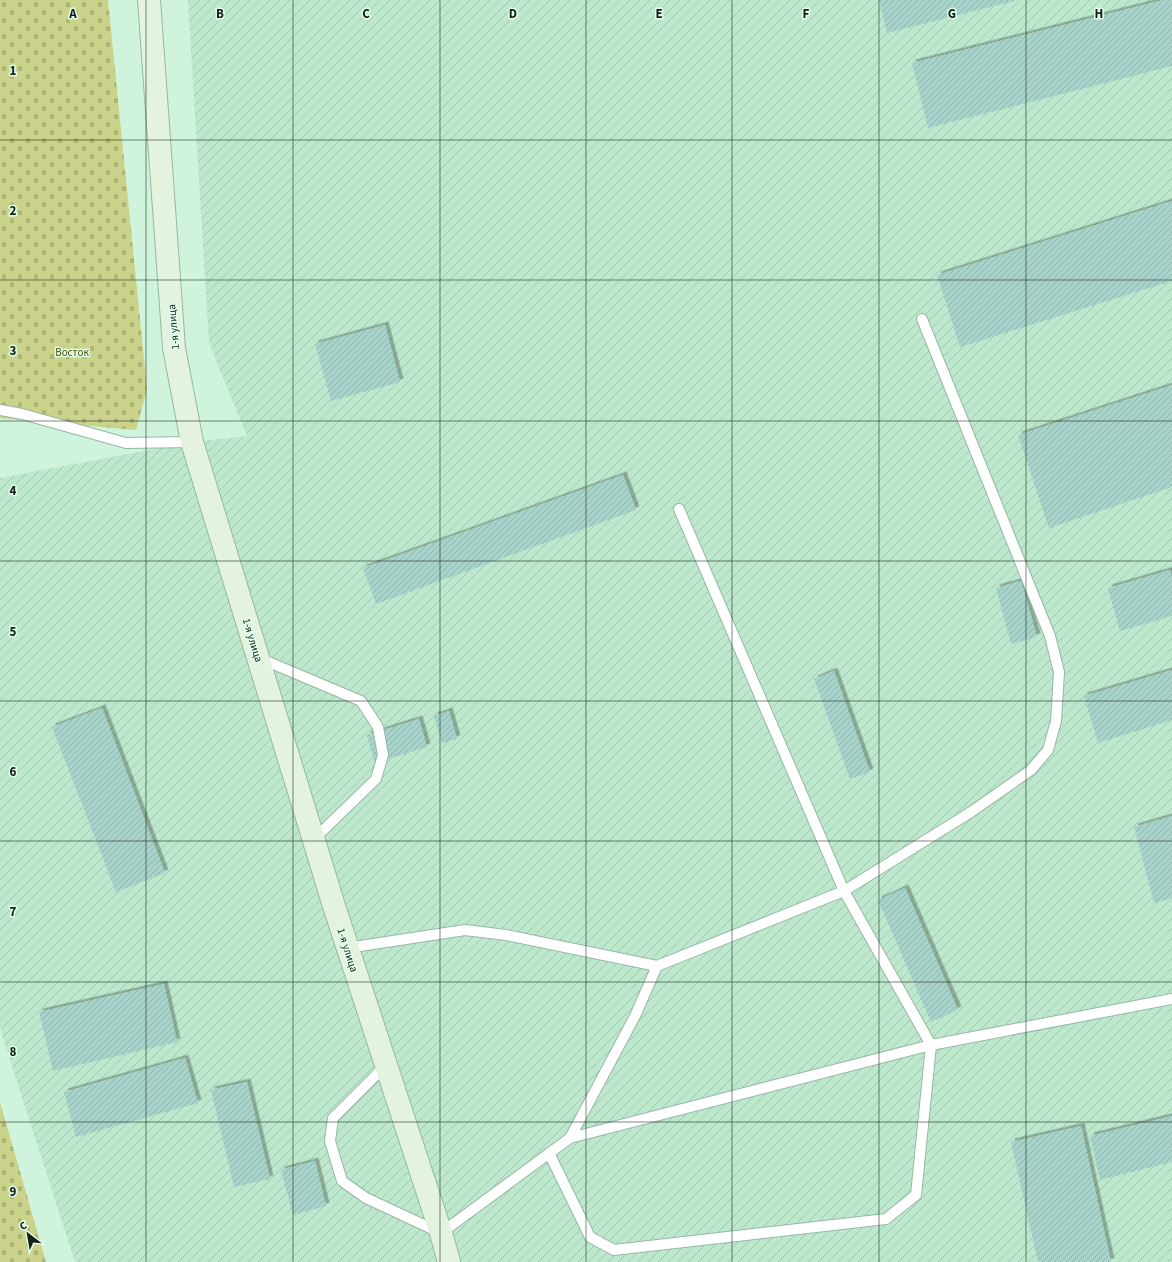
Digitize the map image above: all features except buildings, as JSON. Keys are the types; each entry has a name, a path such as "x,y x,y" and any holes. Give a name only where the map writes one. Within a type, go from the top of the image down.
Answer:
{"main road":[{"name":"1-я улица","path":"148,0 174,348 192,442 313,840 441,1233 449,1262"}],"lane":[{"path":"347,948 465,930 506,935 658,966 844,891 971,812 1031,770 1048,750 1056,721 1059,672 1050,636 922,319"},
{"path":"0,410 22,414 126,443 192,442"},
{"path":"549,1153 590,1237 614,1250 886,1219 916,1195 931,1045 844,891 679,509"},
{"path":"258,657 361,701 378,727 383,755 376,779 313,840"},
{"path":"570,1138 635,1016 658,966"},
{"path":"386,1065 333,1118 330,1141 342,1181 366,1198 441,1233 570,1138 931,1045 1172,999"}],"shaded area":[{"path":"188,0 1172,0 1172,1262 75,1262 0,1026 0,478 192,442 247,436 209,343"}],"green space":[{"name":"Восток","path":"0,0 108,0 147,389 136,430 0,418"},
{"path":"0,1102 46,1262 0,1262"}]}
